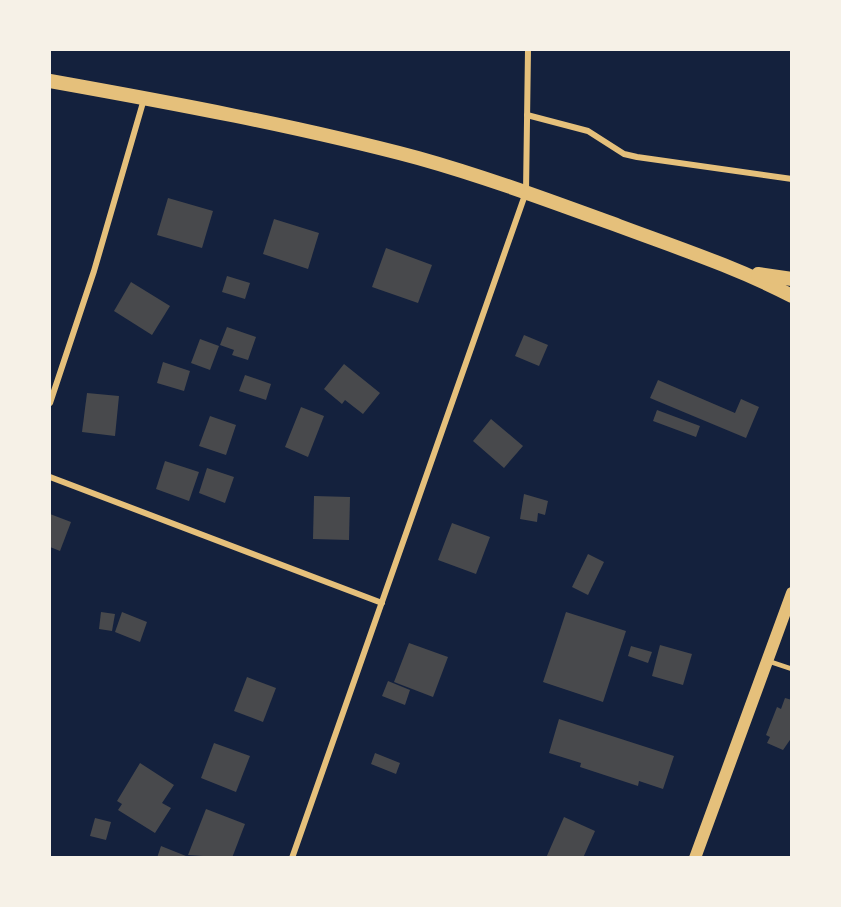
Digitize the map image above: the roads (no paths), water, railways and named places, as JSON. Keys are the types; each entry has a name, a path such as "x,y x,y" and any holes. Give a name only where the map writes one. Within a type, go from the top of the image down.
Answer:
{"highway":[{"path":"50,81 144,98 358,143 526,192 747,273 792,296"},
{"path":"747,273 792,279"}],"main road":[{"path":"695,858 792,592"}],"street":[{"path":"292,858 526,192 528,50"},
{"path":"50,403 94,271 144,98"},
{"path":"527,115 588,131 624,153 637,157 792,179"},
{"path":"50,477 382,603"}],"lane":[{"path":"768,661 792,669"}]}
